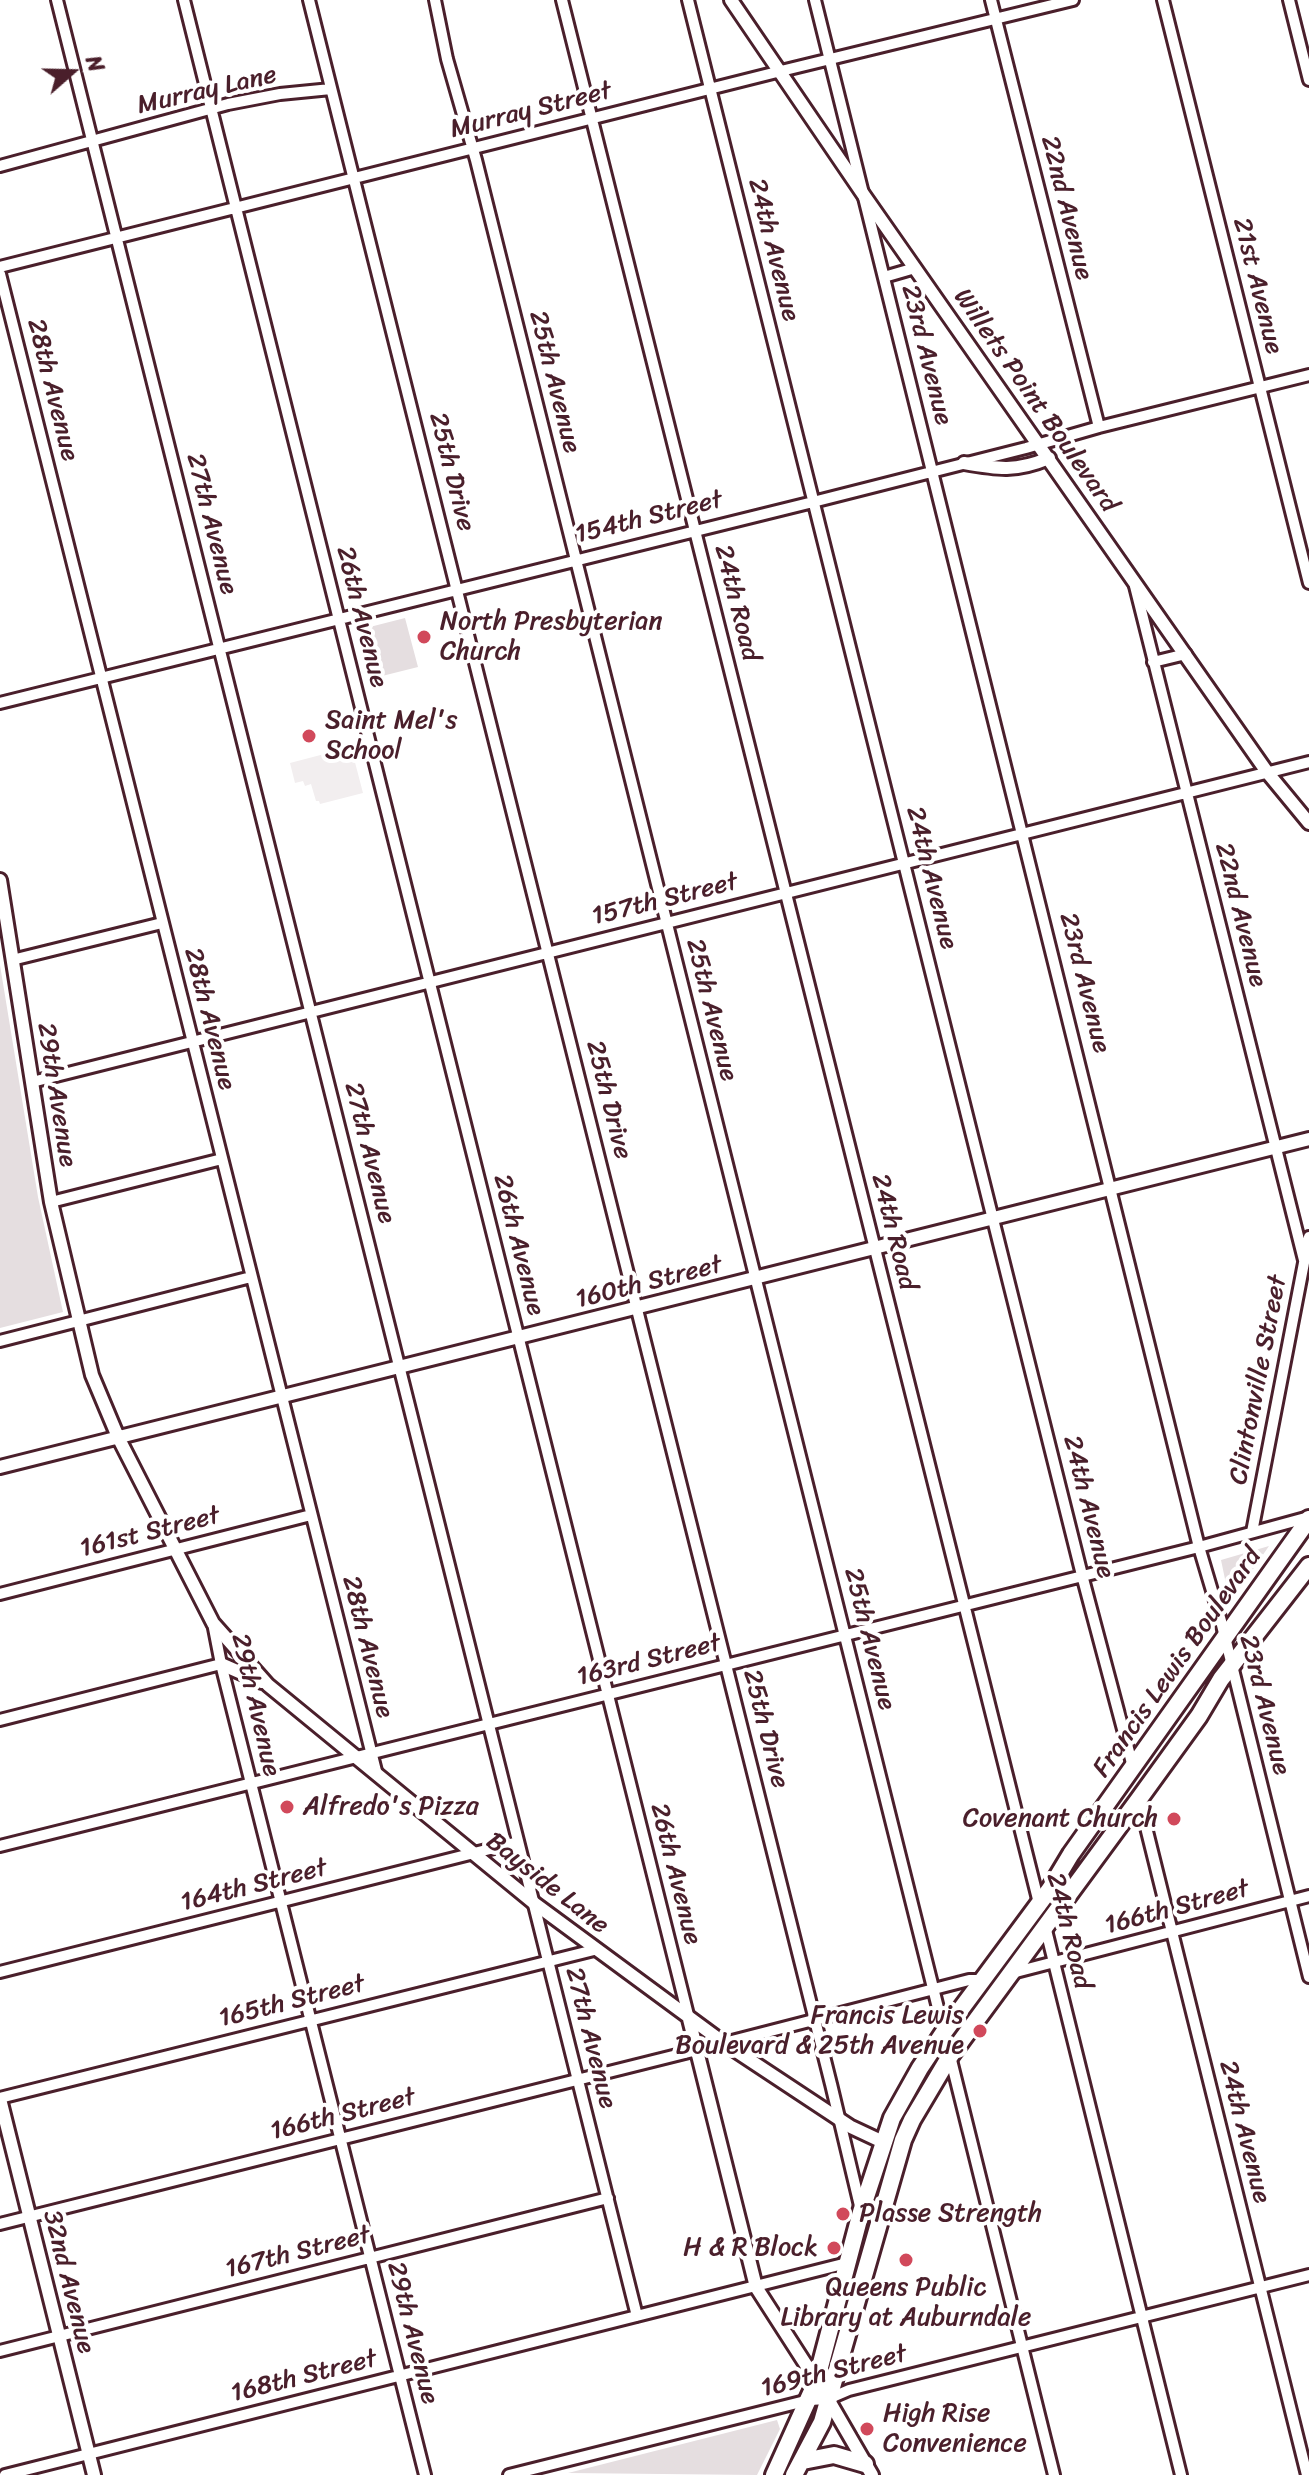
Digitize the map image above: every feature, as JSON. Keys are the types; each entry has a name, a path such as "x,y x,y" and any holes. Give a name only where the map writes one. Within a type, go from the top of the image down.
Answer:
{"main road":[{"name":"Francis Lewis Boulevard","path":"774,2475 816,2382 861,2212 892,2118 944,2032 1039,1903 1309,1518"},
{"name":"Francis Lewis Boulevard","path":"799,2468 822,2422 903,2140 912,2120 950,2056 1199,1716 1232,1665 1309,1566"},
{"path":"799,2468 834,2455 868,2469"}],"street":[{"name":"27th Avenue","path":"57,0 637,2316"},
{"name":"26th Avenue","path":"184,0 756,2287 828,2399 868,2469"},
{"name":"25th Drive","path":"309,0 861,2212"},
{"name":"25th Avenue","path":"435,0 447,59 473,148 944,2032"},
{"name":"24th Road","path":"562,0 1181,2475"},
{"name":"24th Avenue","path":"688,0 1082,1575 1133,1767"},
{"name":"Willets Point Boulevard","path":"731,0 1267,772 1309,823"},
{"name":"23rd Avenue","path":"815,0 1199,1547 1232,1665 1309,1977"},
{"name":"22nd Avenue","path":"991,0 1099,427"},
{"name":"Murray Street","path":"0,267 1073,0"},
{"name":"21st Avenue","path":"1163,0 1309,583"},
{"path":"1289,0 1309,80"},
{"name":"Murray Lane","path":"0,166 211,109 280,94 331,89"},
{"path":"884,277 915,268"},
{"name":"28th Avenue","path":"0,274 377,1775"},
{"name":"154th Street","path":"0,703 813,502 1309,375"},
{"path":"964,463 1006,470 1049,458"},
{"name":"22nd Avenue","path":"1134,580 1304,1260"},
{"path":"1153,662 1186,654"},
{"name":"157th Street","path":"32,1082 1309,762"},
{"name":"29th Avenue","path":"0,880 51,1202 92,1375 118,1437 213,1623 425,2475"},
{"path":"12,960 162,923"},
{"name":"160th Street","path":"0,1467 1309,1139"},
{"path":"51,1202 222,1159"},
{"name":"Clintonville Street","path":"1252,1532 1309,1237"},
{"path":"0,1341 251,1277"},
{"name":"161st Street","path":"0,1594 311,1515"},
{"name":"163rd Street","path":"0,1846 1309,1518"},
{"name":"Bayside Lane","path":"213,1623 268,1685 594,1950 724,2043 840,2120 883,2142"},
{"path":"0,1720 221,1664 268,1685"},
{"name":"24th Avenue","path":"1139,1799 1307,2475"},
{"name":"164th Street","path":"0,1972 518,1842"},
{"name":"166th Street","path":"1010,1974 1309,1896"},
{"name":"165th Street","path":"0,2099 594,1950"},
{"path":"724,2043 932,1989 982,1980"},
{"name":"166th Street","path":"0,2224 697,2050"},
{"path":"950,2056 1054,2475"},
{"name":"32nd Avenue","path":"0,2099 94,2475"},
{"name":"167th Street","path":"0,2351 608,2198"},
{"name":"168th Street","path":"5,2475 847,2263"},
{"name":"169th Street","path":"509,2475 809,2400 828,2399 849,2390 1309,2275"}],"shaded area":[{"path":"405,618 418,667 370,679 358,630"},
{"path":"351,747 363,793 320,804 316,801 311,784 305,786 303,781 295,783 290,763"},
{"path":"0,965 38,1197 63,1312 0,1328"},
{"path":"1269,1546 1230,1603 1221,1560"},
{"path":"777,2420 780,2429 757,2475 568,2473"}],"place":[{"name":"North Presbyterian Church","path":"424,637"},
{"name":"Saint Mel's School","path":"309,736"},
{"name":"Alfredo's Pizza","path":"287,1807"},
{"name":"Covenant Church","path":"1174,1819"},
{"name":"Francis Lewis Boulevard & 25th Avenue","path":"980,2031"},
{"name":"Plasse Strength","path":"843,2214"},
{"name":"H & R Block","path":"834,2248"},
{"name":"Queens Public Library at Auburndale","path":"906,2260"},
{"name":"High Rise Convenience","path":"867,2429"}]}
